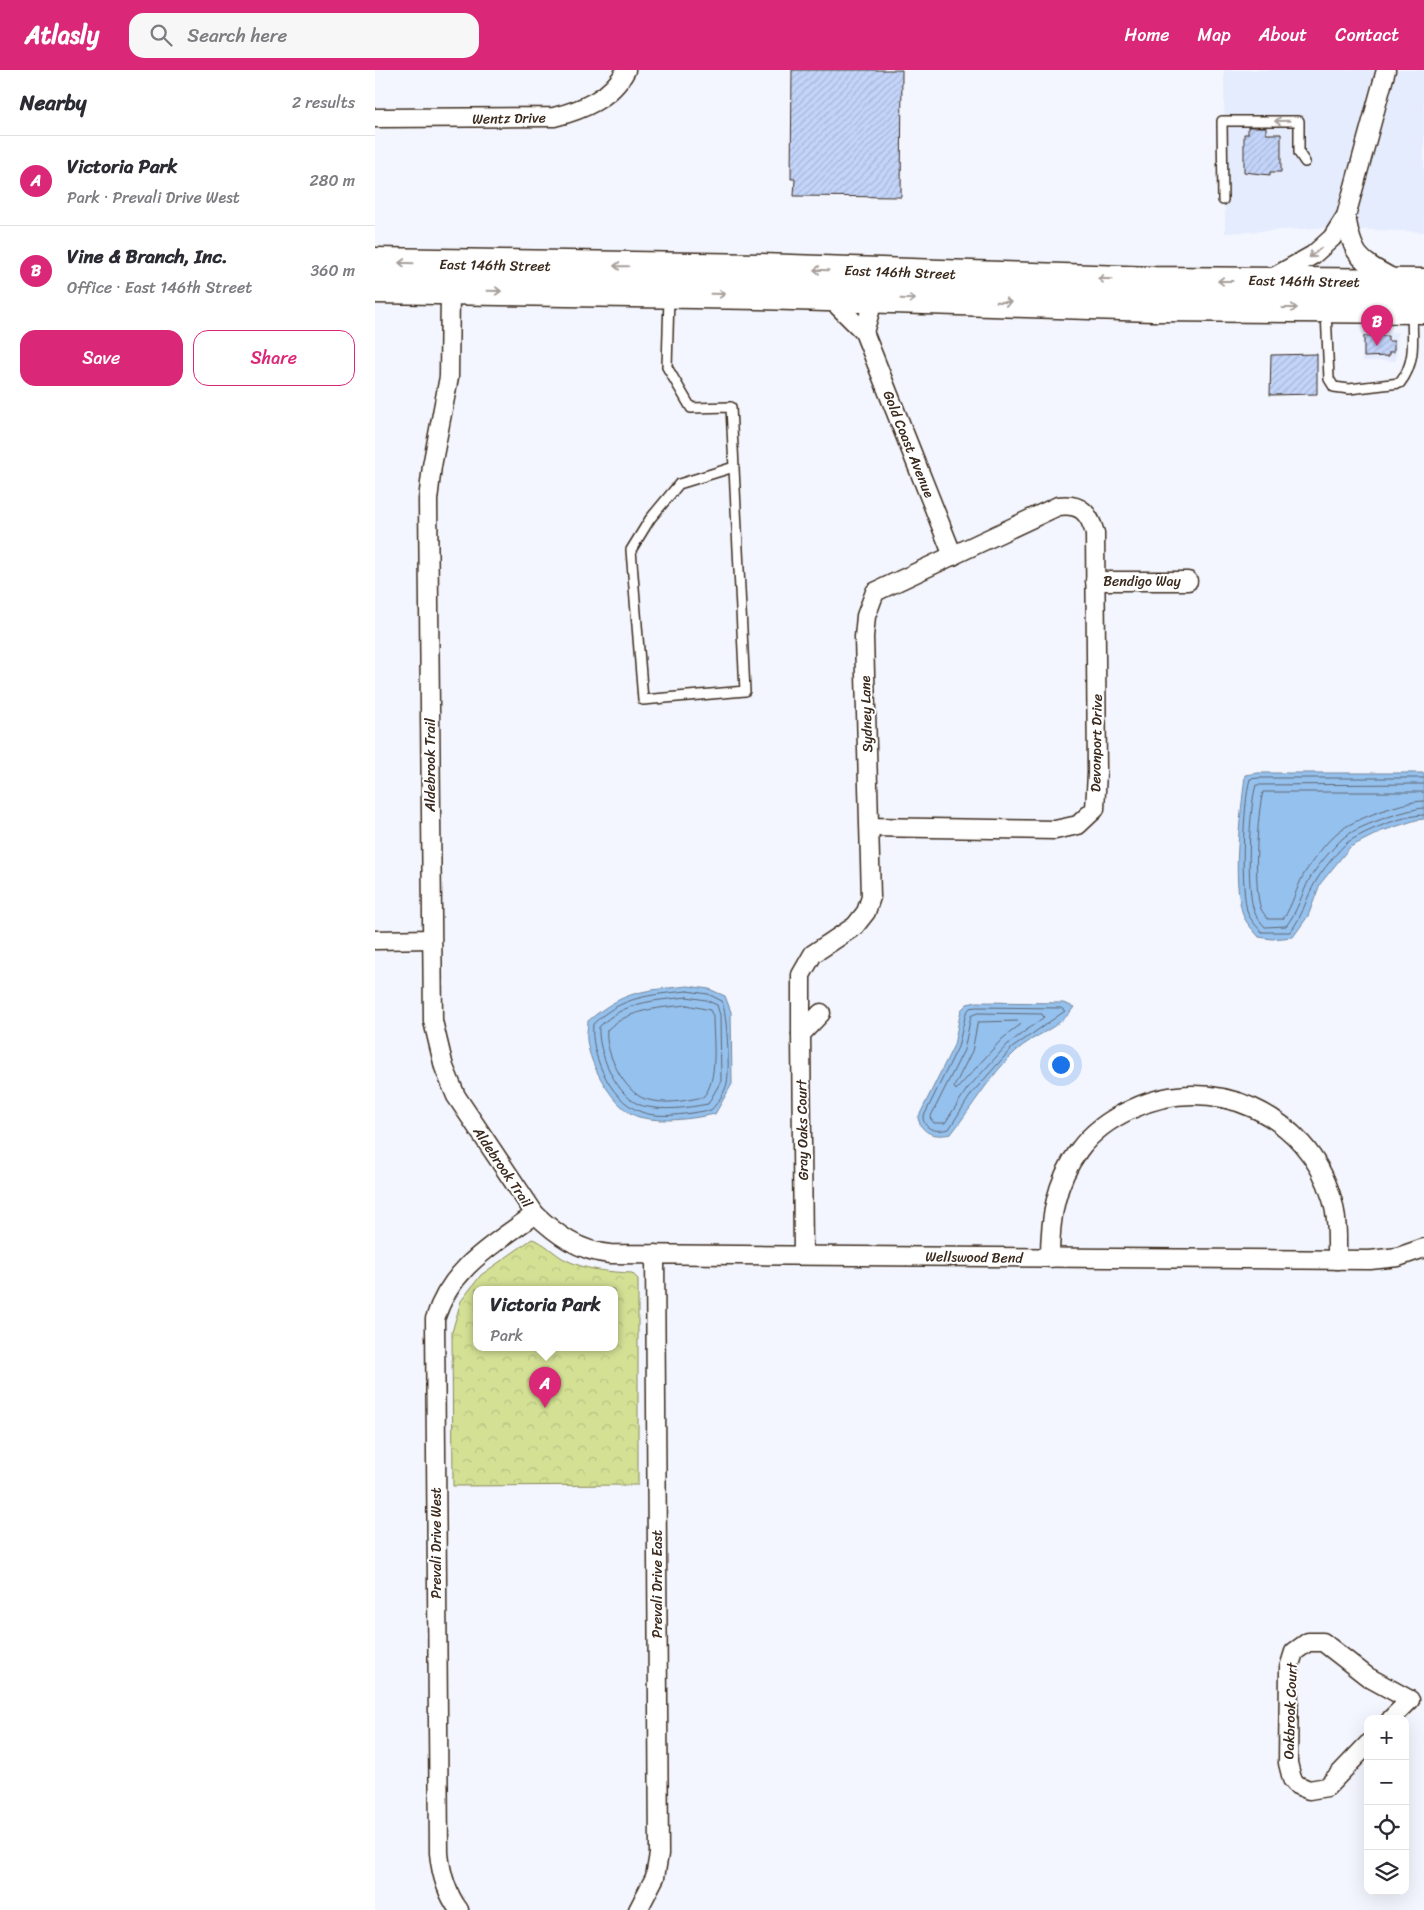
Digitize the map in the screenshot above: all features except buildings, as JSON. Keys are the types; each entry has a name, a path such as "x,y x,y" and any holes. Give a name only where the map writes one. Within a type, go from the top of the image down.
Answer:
{"main road":[{"name":"East 146th Street","path":"375,262 669,280 829,297 1154,307 1326,295 1412,282"},
{"name":"East 146th Street","path":"375,289 450,290 669,280 1266,281 1326,295 1418,309"}],"street":[{"name":"Wentz Drive","path":"375,118 554,118 575,112 594,103 610,91 626,70"},
{"path":"1266,281 1313,255 1327,244 1346,216 1386,70"},
{"path":"1346,216 1350,238 1359,256 1369,265 1412,282"},
{"name":"Aldebrook Trail","path":"450,290 449,377 428,500 433,1021 444,1066 456,1096 535,1214"},
{"name":"Gold Coast Avenue","path":"829,297 865,332 953,556"},
{"path":"865,332 874,298"},
{"name":"Sydney Lane","path":"801,1034 801,974 813,954 855,926 866,912 871,897 864,637 869,603 875,592 1058,506 1071,504 1081,510"},
{"name":"Devonport Drive","path":"869,827 1055,830 1078,824 1095,809 1097,772 1095,533 1090,517 1081,510"},
{"name":"Bendigo Way","path":"1095,581 1188,582"},
{"path":"375,940 431,939"},
{"path":"801,1034 821,1013"},
{"name":"Gray Oaks Court","path":"801,1034 803,1254"},
{"path":"1050,1258 1050,1228 1057,1195 1070,1165 1087,1141 1122,1114 1148,1102 1173,1096 1198,1094 1227,1098 1260,1110 1283,1125 1305,1147 1320,1168 1332,1199 1337,1222 1337,1260"},
{"name":"Wellswood Bend","path":"535,1214 550,1229 583,1249 610,1254 803,1254 1337,1260 1383,1259 1424,1248"},
{"name":"Prevali Drive West","path":"459,1910 451,1898 442,1873 439,1853 435,1319 440,1303 460,1271 535,1214"},
{"name":"Prevali Drive East","path":"638,1910 655,1877 659,1854 655,1254"},
{"name":"Oakbrook Court","path":"1364,1748 1327,1787 1309,1790 1297,1785 1292,1779 1288,1763 1289,1668 1294,1652 1308,1642 1323,1642 1368,1678 1417,1700 1396,1715"}],"lane":[{"path":"1223,200 1222,121 1299,121 1299,153 1305,162"},
{"path":"669,280 667,367 691,408 731,407 734,467 745,691 643,700 631,550 650,519 679,484 734,467"},
{"path":"1326,295 1329,379 1334,387 1349,389 1400,383 1409,371 1413,354 1418,309"}],"shaded area":[{"path":"1224,70 1424,70 1424,232 1319,228 1225,233"},
{"path":"1362,331 1398,332 1396,361 1362,361"}],"green space":[{"path":"532,1239 572,1263 597,1270 632,1273 638,1279 638,1485 453,1486 452,1332 461,1301 481,1275"}],"water":[{"path":"1258,773 1424,773 1424,819 1382,831 1350,847 1320,884 1308,916 1293,937 1272,939 1259,937 1243,915 1239,899 1237,864 1245,775"},
{"path":"688,986 709,989 725,996 731,1012 732,1084 715,1114 667,1120 639,1117 630,1113 621,1105 604,1085 592,1061 589,1050 587,1038 588,1021 613,1003 635,994 658,989"},
{"path":"977,1002 1063,1003 1074,1007 1062,1020 1023,1045 1007,1060 951,1134 930,1134 920,1124 918,1118 954,1045 961,1010 967,1004"}],"place":[{"name":"Vine & Branch, Inc.","path":"1377,346"},
{"name":"Victoria Park","path":"545,1408"}]}
